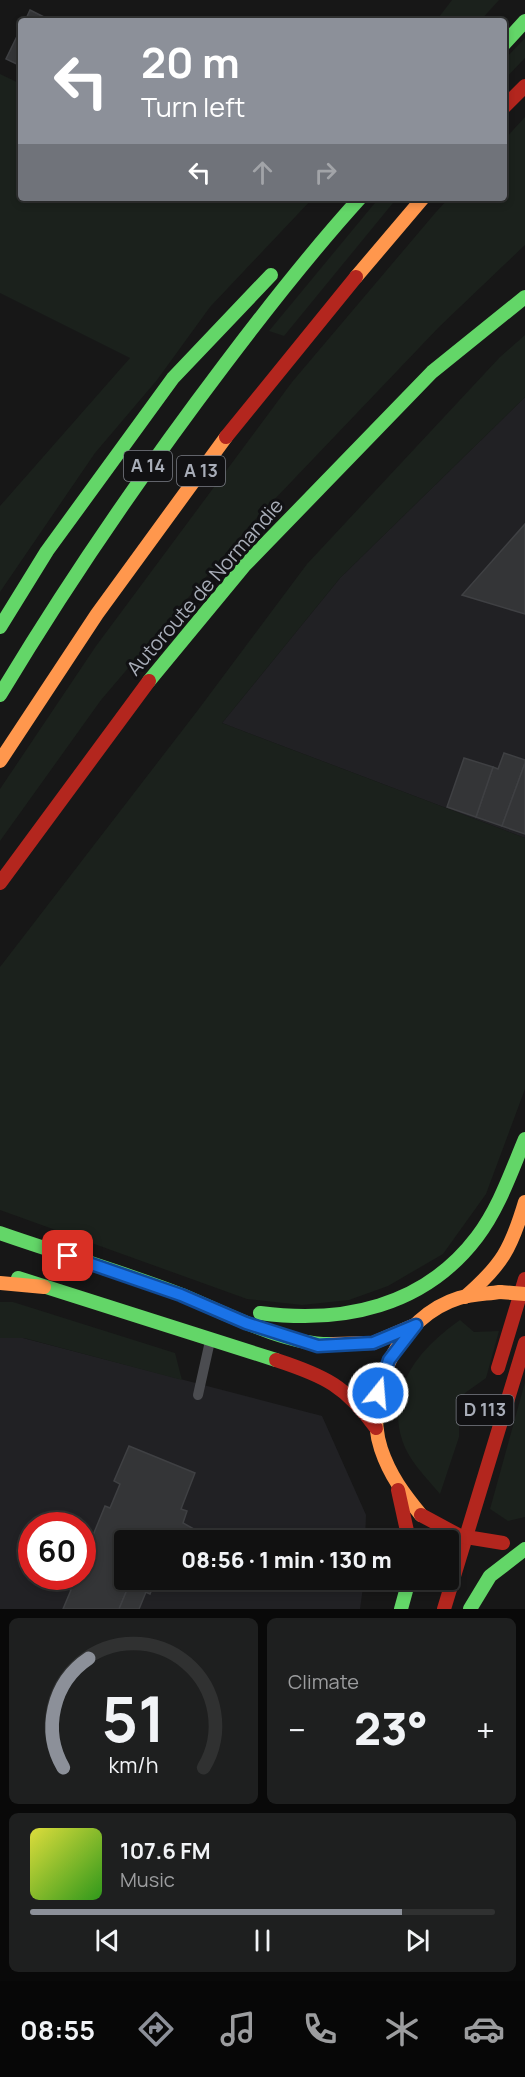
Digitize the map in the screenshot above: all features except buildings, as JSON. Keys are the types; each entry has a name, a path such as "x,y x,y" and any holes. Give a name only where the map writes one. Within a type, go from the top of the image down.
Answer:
{"main road":[{"path":"507,41 525,21"},
{"path":"507,104 525,86"},
{"name":"A 14","path":"0,695 105,527 176,427 313,248 357,201"},
{"name":"A 13","path":"0,760 49,682 178,500 323,313 420,201"},
{"path":"0,627 47,551 173,378 266,278 313,248"},
{"path":"432,372 517,285"},
{"name":"Autoroute de Normandie","path":"0,883 130,704 244,566 432,372 525,297"},
{"path":"181,1295 284,1318 309,1319 364,1312 407,1296 446,1270 477,1238 503,1192 525,1139"},
{"path":"465,1297 503,1263 513,1242 525,1202"},
{"path":"0,1233 181,1295 246,1323 318,1346 373,1343 416,1325"},
{"path":"0,1272 329,1378 352,1396 376,1428"},
{"name":"D 113","path":"494,1382 525,1280"},
{"path":"0,1283 44,1287"},
{"path":"407,1530 398,1490 383,1461 376,1428 377,1398 384,1372 398,1345 416,1325 438,1308 465,1297 500,1292 525,1294"},
{"name":"D 113","path":"444,1609 525,1343"},
{"path":"398,1490 421,1515 439,1527 461,1537 503,1543 525,1541"},
{"path":"449,1530 452,1518"},
{"path":"470,1609 490,1576 525,1549"},
{"path":"401,1609 406,1590"}],"lane":[{"path":"198,1395 210,1340"}],"shaded area":[{"path":"452,0 499,0 483,18 438,18"},
{"path":"525,38 525,58 507,77 507,57"},
{"path":"0,74 18,83 18,201 310,201 210,307 157,380 95,453 0,592 0,506 130,358 0,293"},
{"path":"525,117 525,245 439,327 252,523 101,700 0,841 0,789 96,646 292,382 446,201 507,201 507,137"},
{"path":"377,201 395,201 284,336 269,331"},
{"path":"525,335 525,397 340,578 222,723 525,838 525,1089 486,1194 443,1254 388,1286 349,1300 302,1305 247,1299 0,1210 0,967 307,564 500,357"},
{"path":"525,397 525,838 222,723 340,578"},
{"path":"0,1302 13,1302 175,1353 182,1380 24,1338 0,1338"},
{"path":"460,1320 474,1332 499,1331 486,1378 465,1393 459,1411 459,1437 440,1494 407,1452 401,1436 398,1417 399,1400 411,1369 421,1355"},
{"path":"0,1332 322,1416 366,1515 365,1530 114,1530 114,1590 363,1590 360,1609 0,1609"},
{"path":"525,1382 525,1517 508,1521 490,1509"}],"traffic: fast":[{"path":"507,41 525,21"},
{"path":"0,695 80,568 165,445 274,300 357,201"},
{"path":"0,627 47,551 173,378 271,275"},
{"path":"149,681 244,566 432,372 525,297"},
{"path":"260,1313 321,1316 351,1312 407,1295 432,1280 456,1261 485,1226 504,1189 525,1139"},
{"path":"0,1233 182,1295 276,1334 296,1340 333,1344"},
{"path":"18,1278 276,1360"},
{"path":"470,1609 490,1576 525,1549"},
{"path":"401,1609 406,1590"}],"traffic: slow":[{"path":"356,277 420,201"},
{"path":"0,761 97,614 226,437"},
{"path":"465,1297 488,1275 504,1255 525,1202"},
{"path":"0,1283 44,1287"},
{"path":"421,1515 398,1484 381,1449 376,1427 377,1403 382,1380 403,1338 419,1321 438,1307 459,1298 500,1292"},
{"path":"500,1292 525,1294"},
{"path":"333,1344 373,1343 415,1325"}],"traffic: jam":[{"path":"507,104 525,86"},
{"path":"226,437 356,277"},
{"path":"0,883 149,681"},
{"path":"498,1368 525,1279"},
{"path":"444,1609 525,1343"},
{"path":"276,1360 308,1371 333,1384 355,1402 376,1428"},
{"path":"398,1490 407,1530"},
{"path":"421,1515 460,1536 503,1543"}],"route":[{"path":"68,1256 181,1295 246,1323 318,1346 364,1345 382,1341 416,1325 401,1341 389,1360 378,1393"}]}
